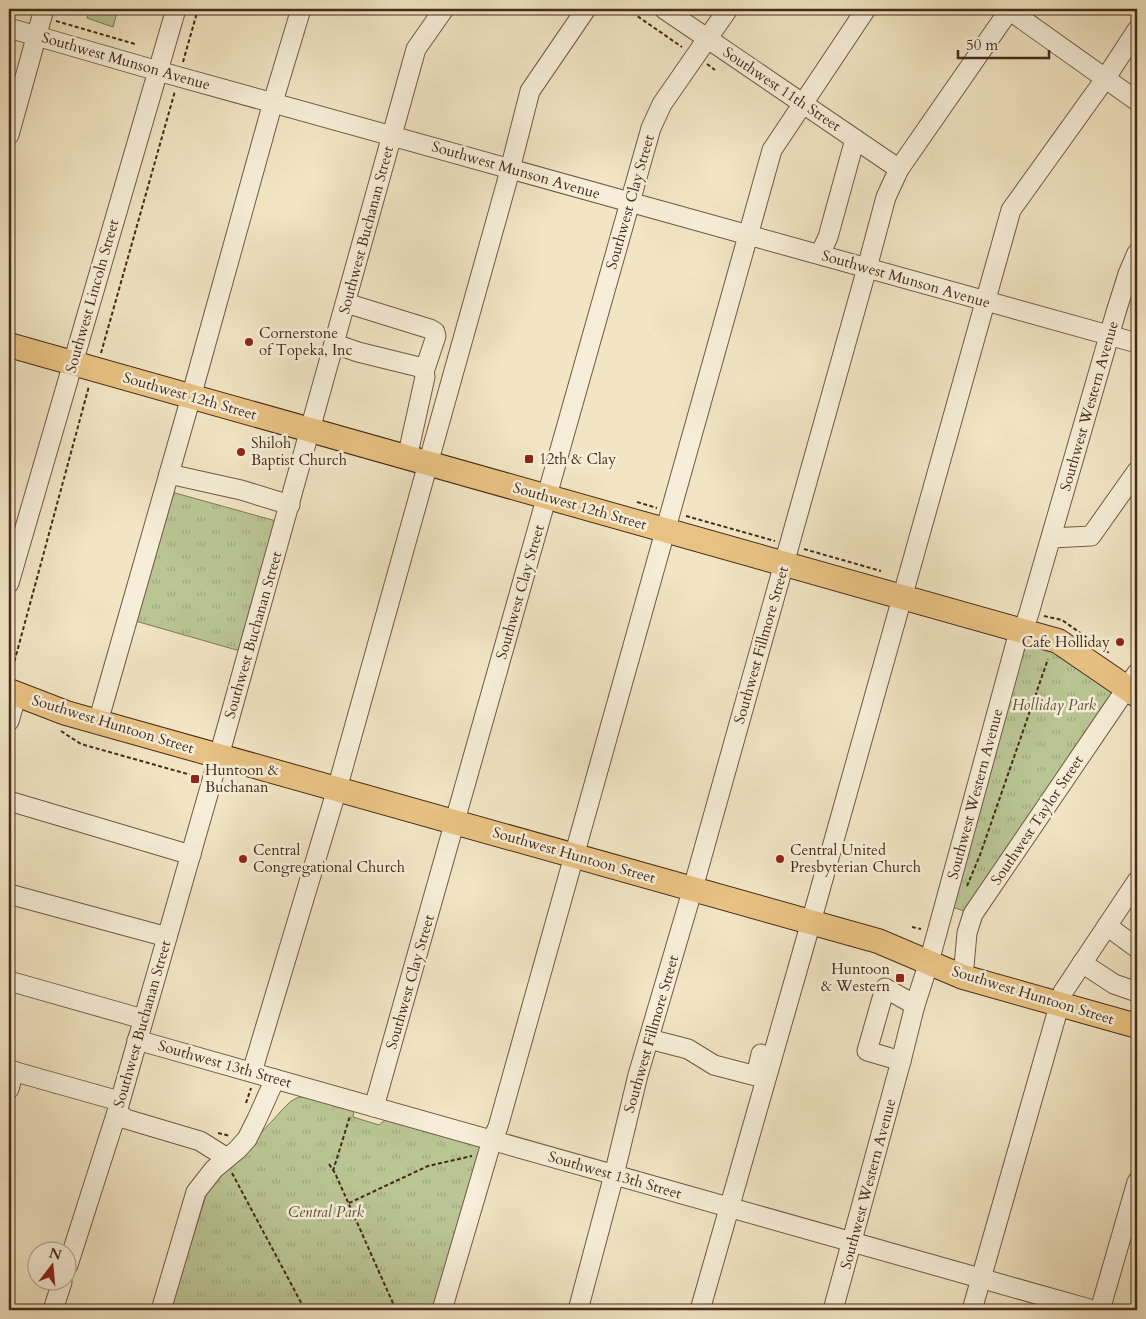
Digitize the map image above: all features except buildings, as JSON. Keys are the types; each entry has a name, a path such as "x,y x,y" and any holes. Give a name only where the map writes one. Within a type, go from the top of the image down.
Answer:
{"main road":[{"name":"Southwest 12th Street","path":"9,345 89,362 191,397 1058,641 1134,685"},
{"name":"Southwest Huntoon Street","path":"12,686 66,713 878,941 963,977 1137,1026"}],"street":[{"name":"Southwest Lincoln Street","path":"9,583 89,362 158,71 176,9"},
{"path":"98,722 301,9"},
{"name":"Southwest Buchanan Street","path":"76,1242 118,1107 220,756 416,50 444,9"},
{"path":"252,1080 337,788 418,461 510,168 530,91 586,9"},
{"name":"Southwest 11th Street","path":"664,9 899,169"},
{"name":"Southwest Clay Street","path":"374,1107 650,128 662,104 728,9"},
{"path":"442,1310 492,1140 498,1127 772,150 866,9"},
{"path":"1009,9 1137,101"},
{"name":"Southwest Fillmore Street","path":"578,1310 649,1039 886,198 899,169 1009,9"},
{"path":"9,135 43,13"},
{"name":"Southwest Munson Avenue","path":"9,28 1110,336"},
{"path":"700,1310 1012,210 1105,79 1137,30"},
{"path":"820,254 828,237 855,139"},
{"name":"Southwest Western Avenue","path":"833,1310 915,1004 1017,639 1023,631 1128,274 1137,253"},
{"path":"346,303 430,329 436,336 424,372 418,461"},
{"path":"1110,336 1137,343"},
{"path":"334,344 419,367 424,372"},
{"path":"1050,538 1091,536 1137,471"},
{"path":"169,474 241,490 290,504"},
{"name":"Southwest Taylor Street","path":"963,977 967,933 974,914 1134,685"},
{"path":"9,721 12,686"},
{"path":"9,801 190,855"},
{"path":"972,1310 1062,992 1107,926 1130,907 1137,881"},
{"path":"9,894 167,938"},
{"path":"1107,926 1137,948"},
{"path":"1082,962 1114,984 1137,992"},
{"path":"9,981 143,1019"},
{"path":"901,1061 867,1051 885,988 915,1004"},
{"path":"649,1039 688,1049 714,1065 756,1076 766,1036"},
{"name":"Southwest 13th Street","path":"137,1040 252,1080 274,1079 1093,1310"},
{"path":"10,1077 118,1107 126,1119 200,1142 229,1165"},
{"path":"161,1310 196,1192 214,1169 229,1165 247,1139 258,1119 274,1079"},
{"path":"1100,1310 1137,1182"},
{"path":"53,1310 59,1292"}],"path":[{"path":"12,9 43,13 135,44"},
{"path":"12,686 89,362 179,77 198,9"},
{"path":"627,9 695,56"},
{"path":"966,888 980,855 1048,659"},
{"path":"55,728 81,744 236,788"},
{"path":"912,927 936,933"},
{"path":"246,1104 252,1080"},
{"path":"333,1171 352,1112"},
{"path":"216,1132 235,1138"},
{"path":"348,1203 428,1166 472,1156"},
{"path":"329,1164 396,1310"},
{"path":"229,1165 305,1310"}],"green space":[{"path":"90,9 118,9 113,27 87,18"},
{"path":"168,491 276,521 240,651 132,620"},
{"name":"Holliday Park","path":"1029,644 1038,645 1061,655 1116,692 973,902 964,911 952,907 1022,651"},
{"name":"Central Park","path":"299,1097 312,1097 354,1111 353,1117 379,1125 386,1119 485,1146 435,1310 170,1310 208,1189 226,1170 247,1153 261,1133 283,1109 291,1101"}],"place":[{"name":"Cornerstone of Topeka, Inc","path":"249,342"},
{"name":"Shiloh Baptist Church","path":"241,452"},
{"name":"12th & Clay","path":"529,459"},
{"name":"Cafe Holliday","path":"1120,642"},
{"name":"Huntoon & Buchanan","path":"195,779"},
{"name":"Central Congregational Church","path":"243,859"},
{"name":"Central United Presbyterian Church","path":"780,859"},
{"name":"Huntoon & Western","path":"900,978"}]}
